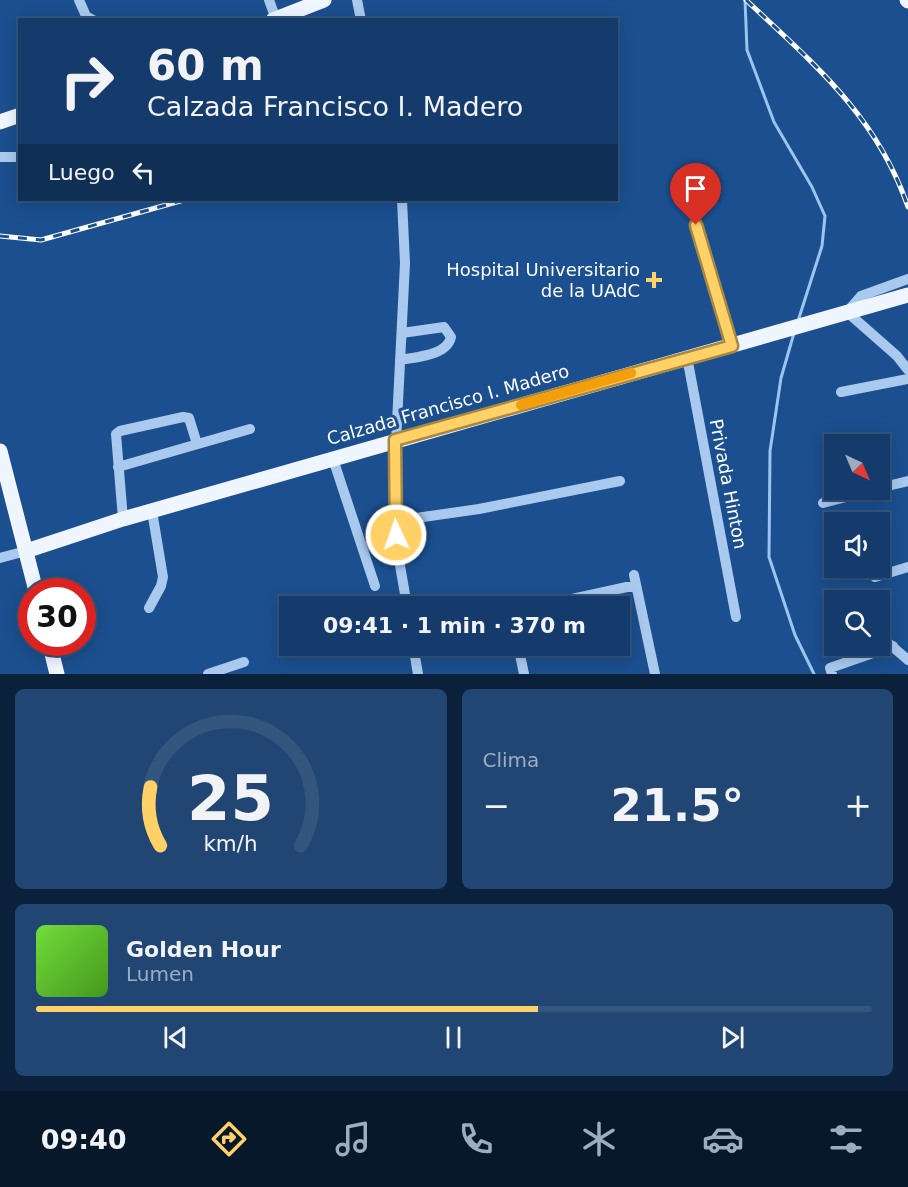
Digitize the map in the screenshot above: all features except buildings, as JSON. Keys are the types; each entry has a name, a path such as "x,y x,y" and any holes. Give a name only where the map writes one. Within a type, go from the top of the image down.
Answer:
{"main road":[{"path":"278,18 324,0"},
{"path":"0,122 18,116"},
{"name":"Calzada Francisco I. Madero","path":"26,551 123,519 395,440 908,295"},
{"path":"0,451 33,578"},
{"path":"52,656 57,674"}],"street":[{"path":"79,0 86,16 90,18"},
{"path":"268,0 275,18"},
{"path":"357,0 361,18"},
{"path":"0,157 18,157"},
{"path":"402,201 405,262 395,440 395,521 406,596"},
{"path":"696,225 732,346"},
{"path":"908,279 861,296 847,312 897,356 908,370"},
{"path":"400,360 441,350 450,343 451,337 444,327 402,333"},
{"name":"Privada Hinton","path":"687,357 736,617"},
{"path":"841,392 908,379"},
{"path":"123,519 116,434 120,431 183,417 189,418 192,423 197,444"},
{"path":"118,467 250,429"},
{"path":"333,459 375,586"},
{"path":"395,521 479,509 620,481"},
{"path":"890,486 908,481"},
{"path":"823,503 835,500"},
{"path":"149,608 163,577 152,511"},
{"name":"Calzada Francisco I. Madero","path":"0,558 26,551"},
{"path":"890,572 908,567"},
{"path":"577,596 635,580 655,674"},
{"path":"890,644 908,660"},
{"path":"832,674 830,668 893,646"},
{"path":"415,656 418,674"},
{"path":"520,656 524,674"},
{"path":"208,674 244,662"}],"waterway":[{"path":"745,0 747,50 774,122 812,187 825,216 822,246 798,321"},
{"path":"794,333 781,378 770,451 769,557 795,635 814,674"}],"railway":[{"path":"746,0 819,70 861,118 895,175 908,207"},
{"path":"0,236 41,240 180,201"}],"slow traffic":[{"path":"521,405 631,373"}],"place":[{"name":"Hospital Universitario de la UAdC","path":"654,280"}],"route":[{"path":"396,535 395,440 732,346 696,225"}]}
